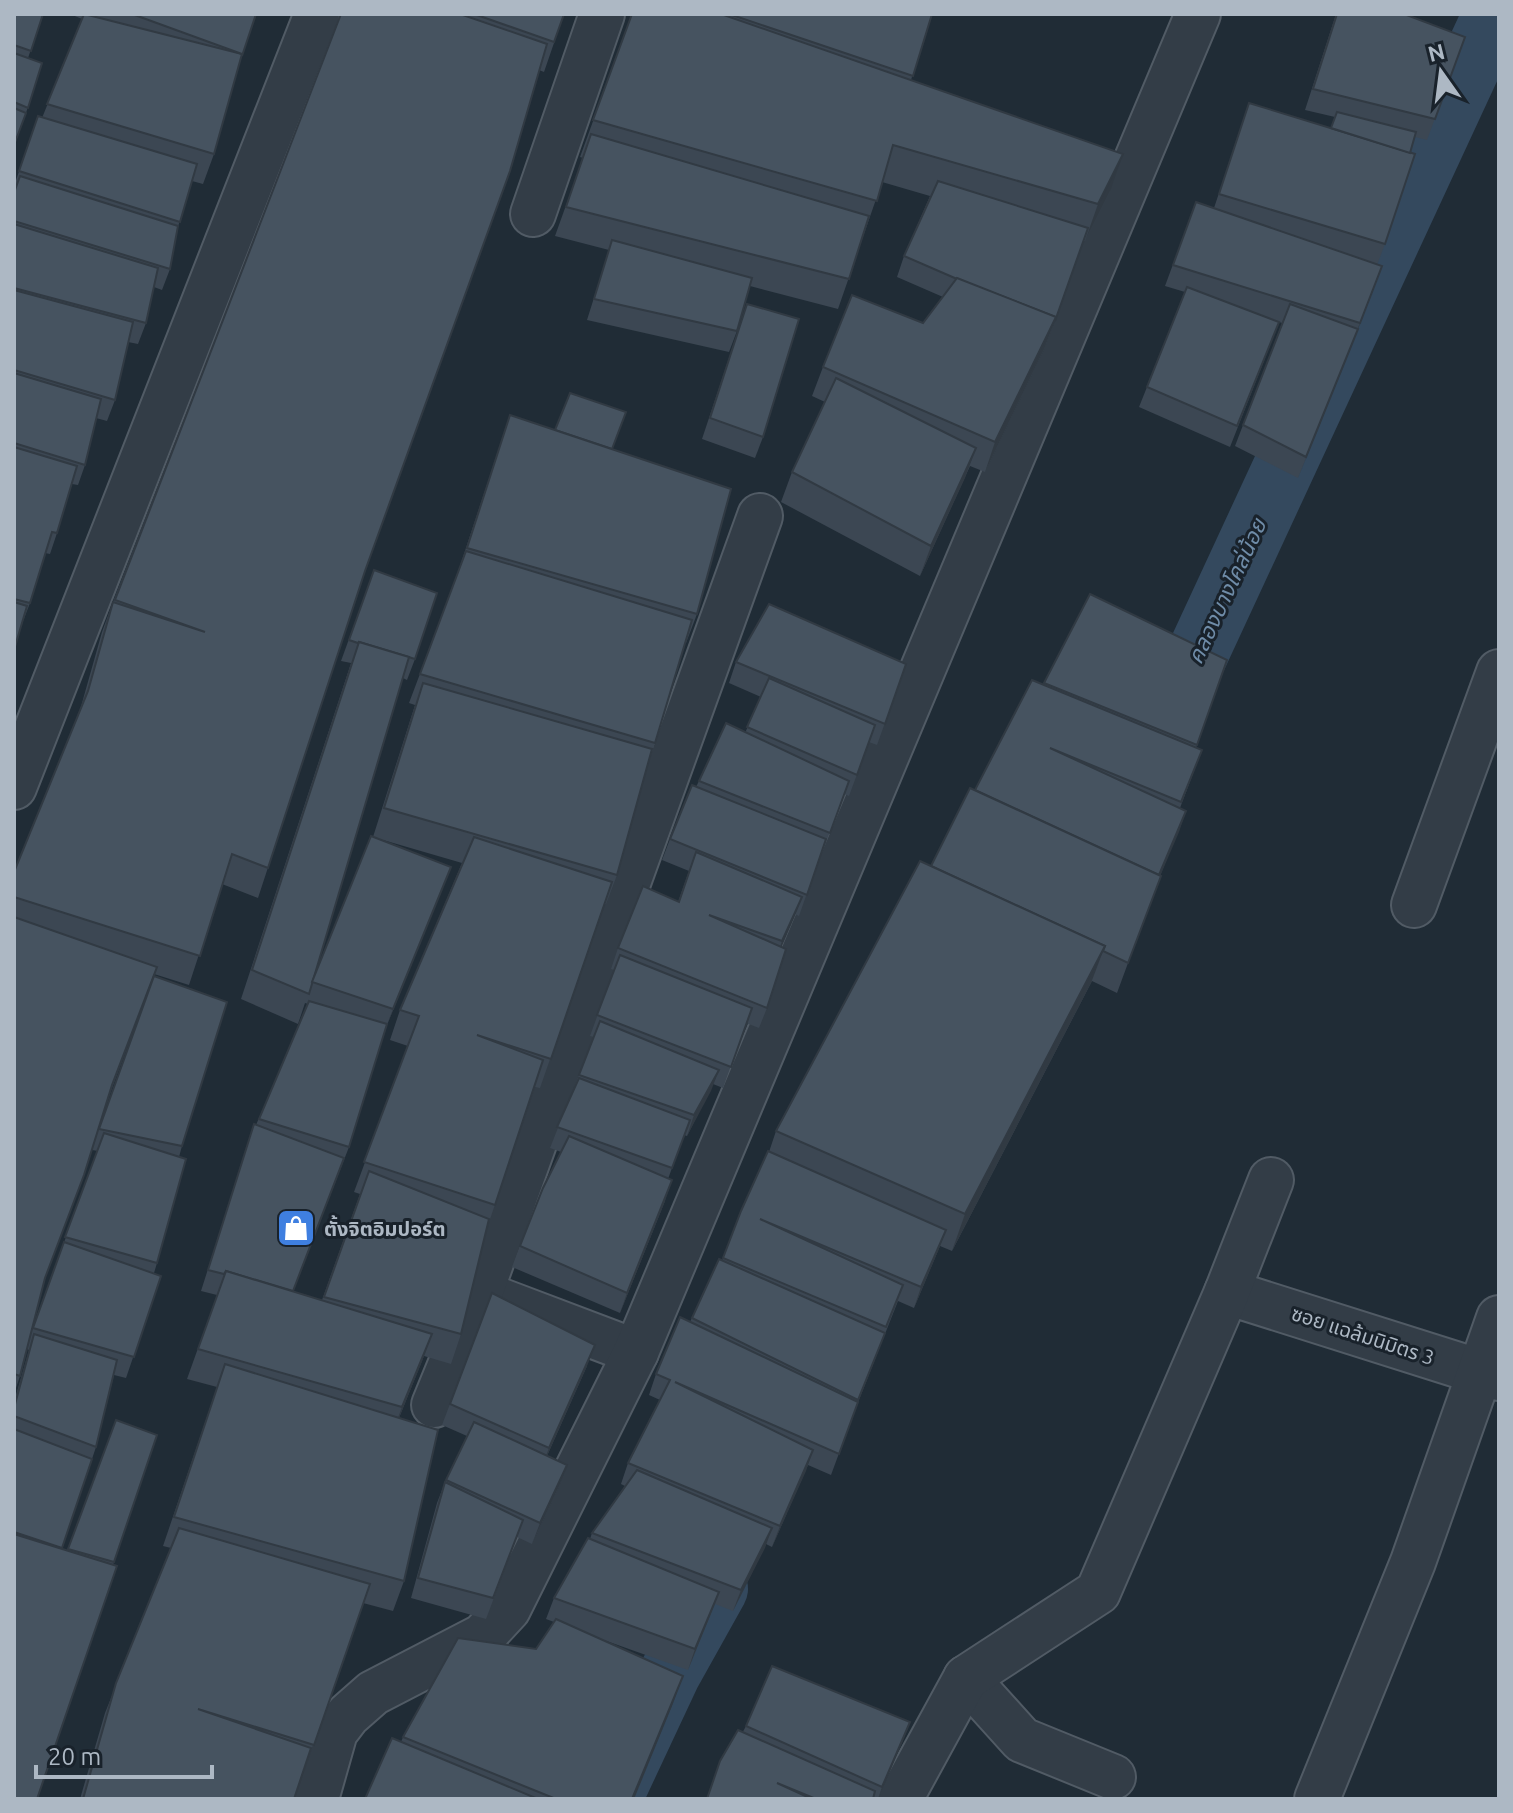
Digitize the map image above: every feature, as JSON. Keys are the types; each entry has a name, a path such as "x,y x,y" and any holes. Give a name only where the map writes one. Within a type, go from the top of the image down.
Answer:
{"street":[{"path":"14,787 317,14"},
{"path":"533,214 602,14"},
{"path":"316,1799 335,1732 348,1715 373,1693 483,1636 508,1609 636,1352 1198,14"},
{"path":"434,1405 480,1293 760,516"},
{"path":"1414,905 1499,672"},
{"path":"900,1799 966,1678 1098,1592 1227,1292 1271,1180"},
{"name":"ซอย แฉล้มนิมิตร 3","path":"1227,1292 1490,1375"},
{"path":"480,1293 636,1352"},
{"path":"1317,1799 1490,1375 1499,1318"},
{"path":"966,1678 1022,1740 1113,1777"}],"building":[{"path":"14,14 43,14 31,51 14,45"},
{"path":"84,14 242,54 214,154 47,104"},
{"path":"132,14 256,14 242,56"},
{"path":"341,14 460,14 547,44 510,171 365,571 268,868 232,854 200,956 14,897 14,872 88,691 113,602 205,632 115,600"},
{"path":"474,14 564,14 554,42"},
{"path":"632,14 721,14 1123,154 1098,204 893,145 877,201 593,120"},
{"path":"729,14 932,14 913,76"},
{"path":"1337,14 1404,14 1465,37 1435,119 1313,89"},
{"path":"14,53 42,63 28,108 14,102"},
{"path":"1249,103 1415,154 1385,244 1219,194"},
{"path":"14,108 26,113 14,145"},
{"path":"1337,112 1416,132 1410,153 1331,128"},
{"path":"38,116 197,164 180,222 19,171"},
{"path":"591,134 869,216 849,279 566,207"},
{"path":"20,176 178,226 170,269 14,221 14,193"},
{"path":"938,181 1088,228 1055,321 1056,317 904,256"},
{"path":"1196,202 1382,266 1360,323 1173,265"},
{"path":"14,224 158,268 146,323 14,288"},
{"path":"612,240 752,278 737,331 594,299"},
{"path":"957,278 1056,317 995,442 823,367 852,295 923,323"},
{"path":"1187,287 1279,322 1237,426 1147,387"},
{"path":"14,290 133,322 115,400 14,370"},
{"path":"747,304 799,319 763,437 710,418"},
{"path":"1290,304 1358,329 1306,457 1243,425"},
{"path":"14,373 101,399 85,465 14,443"},
{"path":"836,378 976,448 931,546 792,472"},
{"path":"570,393 626,412 612,449 555,430"},
{"path":"510,415 731,489 697,614 467,548"},
{"path":"14,447 77,466 57,533 52,532 30,603 14,599"},
{"path":"466,551 692,620 655,743 420,674"},
{"path":"374,570 437,593 415,659 349,640"},
{"path":"1090,594 1227,660 1197,745 1044,683"},
{"path":"14,602 27,606 14,650"},
{"path":"769,604 906,664 885,724 736,662"},
{"path":"359,642 409,657 309,994 252,970"},
{"path":"769,678 875,725 857,775 747,727"},
{"path":"1032,680 1202,750 1181,802 1050,748 1186,811 1159,875 975,790"},
{"path":"423,683 652,749 617,875 384,808"},
{"path":"726,723 849,781 830,833 699,781"},
{"path":"692,785 826,839 807,895 670,839"},
{"path":"970,788 1161,876 1128,963 1103,951 1105,946 931,866"},
{"path":"371,836 451,867 393,1009 312,982"},
{"path":"474,837 612,882 551,1059 477,1035 543,1060 495,1205 364,1162 419,1016 400,1010"},
{"path":"696,852 802,897 782,941 709,915 786,949 767,1008 618,948 643,886 679,902"},
{"path":"920,861 1105,946 965,1214 776,1131"},
{"path":"14,917 157,967 45,1278 20,1376 14,1374"},
{"path":"620,955 752,1008 731,1067 597,1015"},
{"path":"154,976 227,1002 182,1146 99,1129"},
{"path":"309,1001 387,1024 349,1147 259,1119"},
{"path":"600,1021 719,1070 694,1115 579,1075"},
{"path":"579,1078 690,1120 672,1168 557,1127"},
{"path":"254,1124 344,1158 293,1291 226,1271 224,1274 208,1270"},
{"path":"104,1133 186,1159 157,1263 65,1237"},
{"path":"569,1136 672,1180 627,1293 520,1246 543,1188"},
{"path":"768,1151 946,1230 921,1287 760,1219 903,1285 886,1327 723,1258"},
{"path":"369,1171 489,1219 461,1334 324,1297"},
{"path":"64,1242 161,1276 134,1357 33,1328"},
{"path":"719,1259 885,1333 858,1400 692,1318"},
{"path":"226,1271 432,1334 402,1407 198,1349"},
{"path":"492,1293 595,1345 549,1448 450,1404"},
{"path":"680,1317 858,1402 839,1454 675,1382 813,1450 780,1526 628,1463 670,1380 656,1374"},
{"path":"34,1334 117,1360 96,1447 14,1416"},
{"path":"225,1364 438,1430 404,1581 174,1517"},
{"path":"116,1420 157,1435 114,1562 68,1549"},
{"path":"474,1422 567,1465 540,1523 446,1480"},
{"path":"14,1429 92,1459 62,1548 14,1532"},
{"path":"637,1470 772,1528 741,1590 592,1533"},
{"path":"445,1482 523,1520 493,1598 418,1578"},
{"path":"179,1528 370,1584 314,1745 198,1709 311,1748 294,1799 83,1799 116,1683"},
{"path":"14,1534 117,1566 37,1799 14,1799"},
{"path":"588,1538 719,1592 695,1649 554,1598"},
{"path":"556,1619 683,1676 632,1799 556,1799 403,1737 458,1638 536,1649"},
{"path":"772,1666 910,1722 882,1787 746,1726"},
{"path":"738,1730 875,1791 873,1799 816,1799 777,1783 812,1799 707,1799 720,1761"},
{"path":"392,1738 538,1799 365,1799"}],"waterway":[{"name":"คลองบางโคล่น้อย","path":"1165,724 1494,14"},
{"name":"คลองบางโคล่น้อย","path":"611,1799 669,1675 717,1589"}],"place":[{"name":"ตั้งจิตอิมปอร์ต","path":"296,1228"}]}
